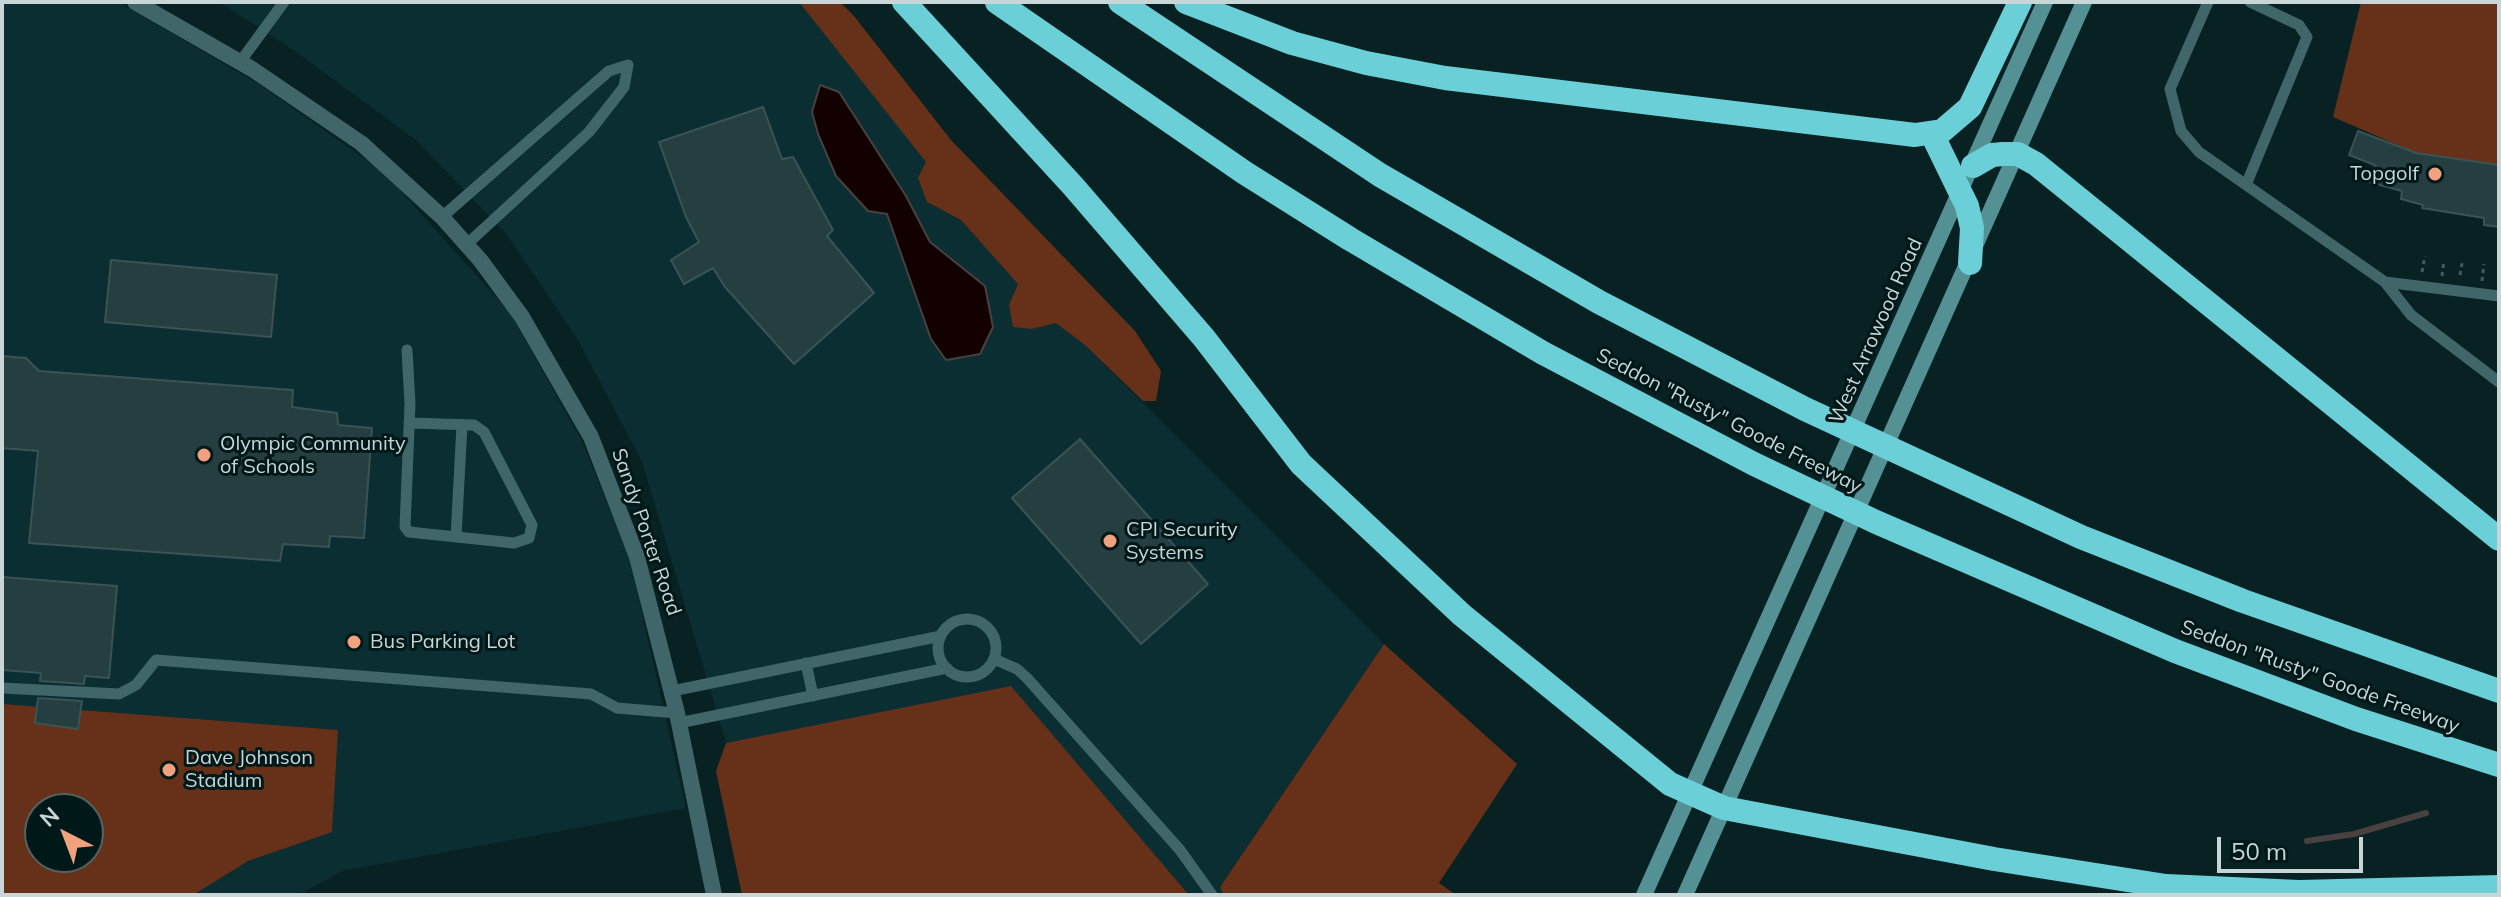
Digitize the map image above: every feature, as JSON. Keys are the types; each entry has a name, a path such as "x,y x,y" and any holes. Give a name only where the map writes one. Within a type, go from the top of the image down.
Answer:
{"highway":[{"path":"904,2 1073,186 1204,338 1311,474 1462,615 1670,784 1724,808 2024,864 2166,886 2299,892 2499,887"},
{"name":"Seddon \"Rusty\" Goode Freeway","path":"997,2 1245,173 1350,239 1543,353 1754,464 1890,529 2175,651 2356,719 2499,765"},
{"path":"1120,2 1394,183 1599,302 1805,409 2081,537 2243,601 2499,691"},
{"path":"1186,2 1292,43 1366,63 1445,78 1791,121 1932,134 1958,121 1970,107 2020,2"},
{"path":"1932,134 1962,190 1972,228 1970,263"},
{"path":"1973,166 1992,155 2018,154 2057,182 2499,539"}],"main road":[{"name":"West Arrowood Road","path":"1644,895 2045,2"},
{"path":"1685,895 2084,2"}],"street":[{"name":"Sandy Porter Road","path":"135,2 240,62 361,143 442,217 522,317 591,437 637,557 672,691 714,895"}],"lane":[{"path":"240,62 284,2"},
{"path":"2208,2 2170,89 2181,131 2199,152 2385,282 2411,315 2499,382"},
{"path":"2246,185 2307,37 2299,25 2250,2"},
{"path":"442,217 609,71 628,65 624,87 589,132 466,245"},
{"path":"2385,282 2499,296"},
{"path":"407,350 410,423 405,527 409,532 514,543 529,538 532,525 484,432 474,425 410,423"},
{"path":"456,537 462,425"},
{"path":"672,691 941,636 954,622 973,620 982,623 994,637 994,659 976,675 958,675 947,668 939,655 941,636"},
{"path":"994,659 1017,669 1027,678 1180,850 1212,895"},
{"path":"2,688 119,694 136,685 156,660 591,694 617,708 678,718 813,696 947,668"},
{"path":"806,663 813,696"}],"shaded area":[{"path":"2,2 119,2 260,85 385,173 510,313 582,441 630,560 686,808 342,871 298,895 2,895"},
{"path":"219,2 799,2 927,162 927,202 961,220 1019,284 1009,305 1032,329 1056,323 1086,346 1384,644 1220,886 1224,895 1189,895 1011,687 726,743 642,462 578,340 507,235 416,140 292,49"},
{"path":"799,2 840,2 854,16 951,140 1135,331 1161,371 1156,401 1143,401 1086,346 1056,323 1032,329 1013,327 1009,305 1018,284 961,220 927,202 918,178 926,162"},
{"path":"2361,2 2499,2 2499,165 2416,153 2333,117"},
{"path":"820,85 839,92 906,196 930,242 985,286 993,327 980,354 946,360 931,339 887,214 868,211 836,176 812,112"},
{"path":"1384,644 1517,764 1439,883 1456,895 1224,895 1220,887"},
{"path":"1011,686 1189,895 742,895 716,771 726,743"},
{"name":"Dave Johnson Stadium","path":"2,704 338,730 332,832 248,861 193,895 2,895"}],"building":[{"path":"763,107 782,159 793,157 833,230 827,236 874,293 794,364 725,287 713,268 684,284 671,260 699,242 686,217 659,142"},
{"name":"Topgolf","path":"2358,131 2416,153 2499,165 2499,227 2484,225 2484,218 2422,208 2423,205 2401,199 2402,191 2369,182 2375,165 2349,155"},
{"path":"111,260 277,275 271,337 105,322"},
{"name":"Olympic Community of Schools","path":"2,356 26,358 39,371 293,390 292,407 337,413 338,425 372,428 364,538 330,536 329,547 283,544 280,561 29,543 38,451 2,448"},
{"name":"CPI Security Systems","path":"1080,439 1208,584 1141,644 1012,498"},
{"path":"2,577 117,586 109,678 85,676 84,684 40,681 41,673 2,670"},
{"path":"38,698 82,701 78,729 35,723"}],"waterway":[{"path":"2307,841 2354,834 2426,813"}],"place":[{"name":"Topgolf","path":"2435,174"},
{"name":"Olympic Community of Schools","path":"204,455"},
{"name":"CPI Security Systems","path":"1110,541"},
{"name":"Bus Parking Lot","path":"354,642"},
{"name":"Dave Johnson Stadium","path":"169,770"}]}
